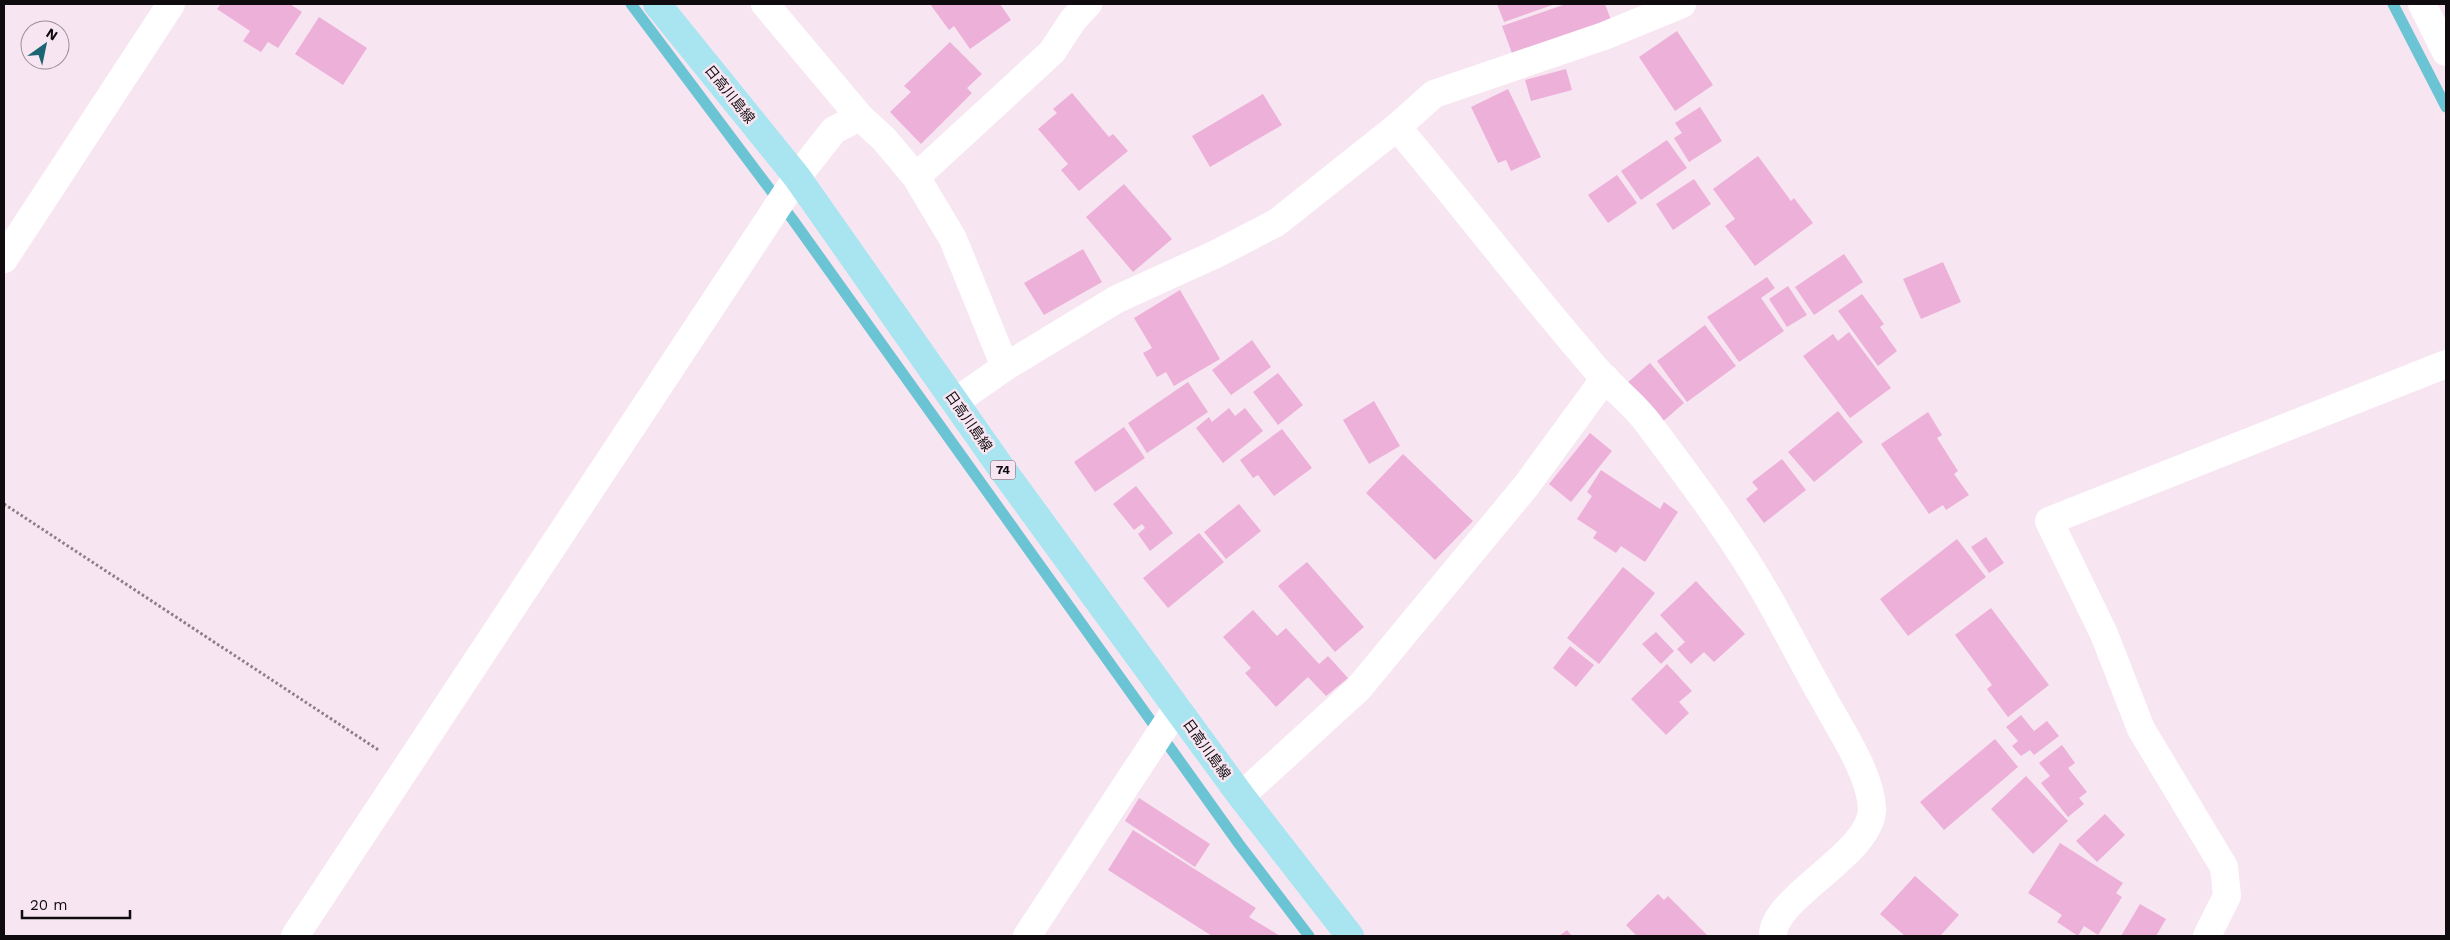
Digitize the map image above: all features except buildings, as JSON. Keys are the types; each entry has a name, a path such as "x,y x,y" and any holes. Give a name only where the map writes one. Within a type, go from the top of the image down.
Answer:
{"main road":[{"name":"日高川島線","path":"657,4 796,177 955,402 1241,796 1350,936"}],"street":[{"path":"4,259 171,4"},
{"path":"765,4 860,117 884,139 916,177 953,238 1005,367"},
{"path":"916,177 1052,52 1072,20 1088,4"},
{"path":"955,402 1005,367 1118,299 1216,254 1276,223 1397,127 1434,94 1604,36 1682,4"},
{"path":"2422,4 2446,52"},
{"path":"295,936 796,177 834,130 860,117"},
{"path":"1397,127 1604,378 1645,419 1735,545 1768,596 1856,759 1869,790 1872,810 1865,834 1786,909 1773,931 1773,936"},
{"path":"2208,936 2227,896 2224,867 2141,729 2104,634 2049,521 2446,364"},
{"path":"1241,796 1358,689 1526,486 1604,378"},
{"path":"1027,936 1177,708"}],"path":[{"path":"4,504 406,768"}],"waterway":[{"path":"631,4 793,220 1239,844 1309,936"},
{"path":"2393,4 2446,107"}]}
